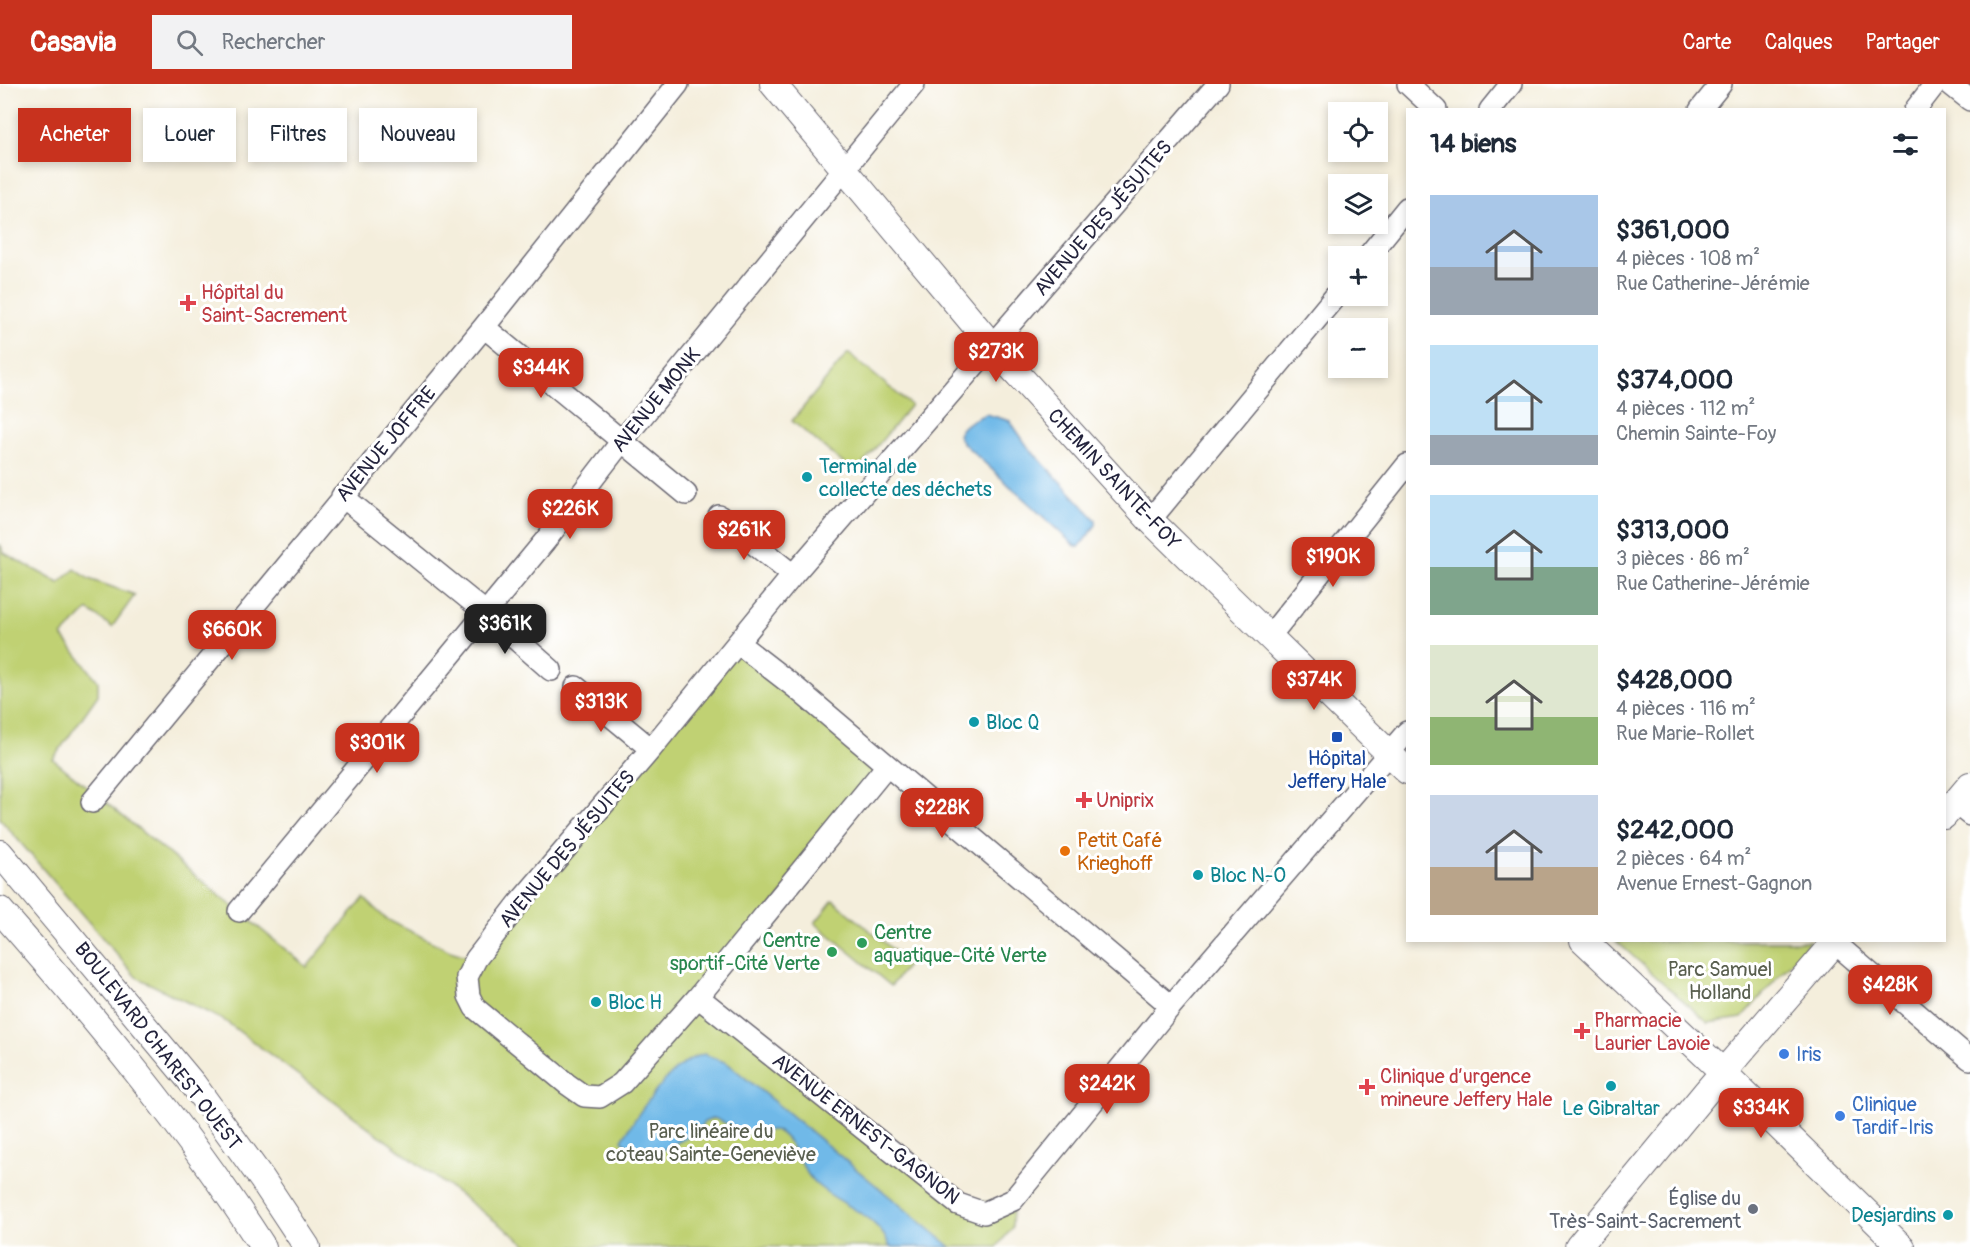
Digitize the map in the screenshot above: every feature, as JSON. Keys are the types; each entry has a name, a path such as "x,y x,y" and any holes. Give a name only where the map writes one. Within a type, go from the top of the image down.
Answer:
{"main road":[{"name":"CHEMIN SAINTE-FOY","path":"773,84 993,347 1150,520 1398,762"},
{"name":"BOULEVARD CHAREST OUEST","path":"0,853 193,1084 262,1179 307,1247"},
{"name":"BOULEVARD CHAREST OUEST","path":"0,910 132,1066 201,1158 263,1247"},
{"path":"1585,942 1724,1073 1902,1247"},
{"path":"1578,1247 1836,942"}],"street":[{"name":"AVENUE JOFFRE","path":"92,802 342,496 484,327 678,84"},
{"name":"AVENUE MONK","path":"239,911 545,541 622,441 914,84"},
{"name":"AVENUE DES JÉSUITES","path":"886,767 698,997 622,1083 600,1097 584,1096 567,1084 475,1008 469,996 467,977 476,959 519,902 651,749 793,576 1218,84"},
{"path":"1408,84 1434,108"},
{"path":"1492,108 1511,84"},
{"path":"1702,108 1721,84"},
{"path":"1917,108 1935,84"},
{"path":"1950,84 1970,100"},
{"path":"1376,246 1406,209"},
{"path":"1150,520 1328,305"},
{"path":"484,327 686,494"},
{"path":"1269,637 1406,466"},
{"path":"342,496 485,612 551,670"},
{"path":"719,516 793,576"},
{"path":"738,643 796,688 886,767 1171,1006"},
{"path":"576,687 651,749"},
{"name":"AVENUE ERNEST-GAGNON","path":"698,997 958,1204 984,1214 1013,1200 1171,1006 1398,762 1406,735"},
{"path":"1836,942 1970,1059"}],"green space":[{"path":"848,353 911,405 855,473 792,421"},
{"name":"Parc linéaire du coteau Sainte-Geneviève","path":"0,544 4,553 59,583 75,569 89,579 135,595 112,627 88,610 62,636 98,681 98,695 53,759 307,967 364,898 386,919 450,951 476,959 738,643 886,767 698,997 958,1204 1013,1200 1012,1228 997,1247 530,1247 225,1021 136,977 0,819"},
{"name":"Centre aquatique-Cité Verte","path":"833,900 909,963 891,986 815,923"},
{"name":"Parc Samuel Holland","path":"1617,942 1809,942 1742,1018 1708,1023"}],"water":[{"path":"986,414 1010,421 1028,447 1096,520 1096,525 1079,547 1074,545 962,442 958,435 963,427"},
{"path":"704,1054 727,1063 951,1247 890,1247 877,1226 816,1184 789,1142 774,1130 768,1130 755,1136 714,1118 704,1122 696,1133 653,1155 632,1151 622,1140 657,1089 680,1066"}],"place":[{"name":"Hôpital du Saint-Sacrement","path":"188,303"},
{"name":"Terminal de collecte des déchets","path":"807,477"},
{"name":"Bloc Q","path":"974,722"},
{"name":"Hôpital Jeffery Hale","path":"1337,737"},
{"name":"Uniprix","path":"1084,800"},
{"name":"Petit Café Krieghoff","path":"1065,851"},
{"name":"Bloc N-O","path":"1198,875"},
{"name":"Centre aquatique-Cité Verte","path":"862,943"},
{"name":"Centre sportif-Cité Verte","path":"832,952"},
{"name":"Bloc H","path":"596,1002"},
{"name":"Pharmacie Laurier Lavoie","path":"1582,1031"},
{"name":"Iris","path":"1784,1054"},
{"name":"Le Gibraltar","path":"1611,1086"},
{"name":"Clinique d’urgence mineure Jeffery Hale","path":"1367,1087"},
{"name":"Clinique Tardif-Iris","path":"1840,1116"},
{"name":"Église du Très-Saint-Sacrement","path":"1753,1209"},
{"name":"Desjardins","path":"1948,1215"}]}
